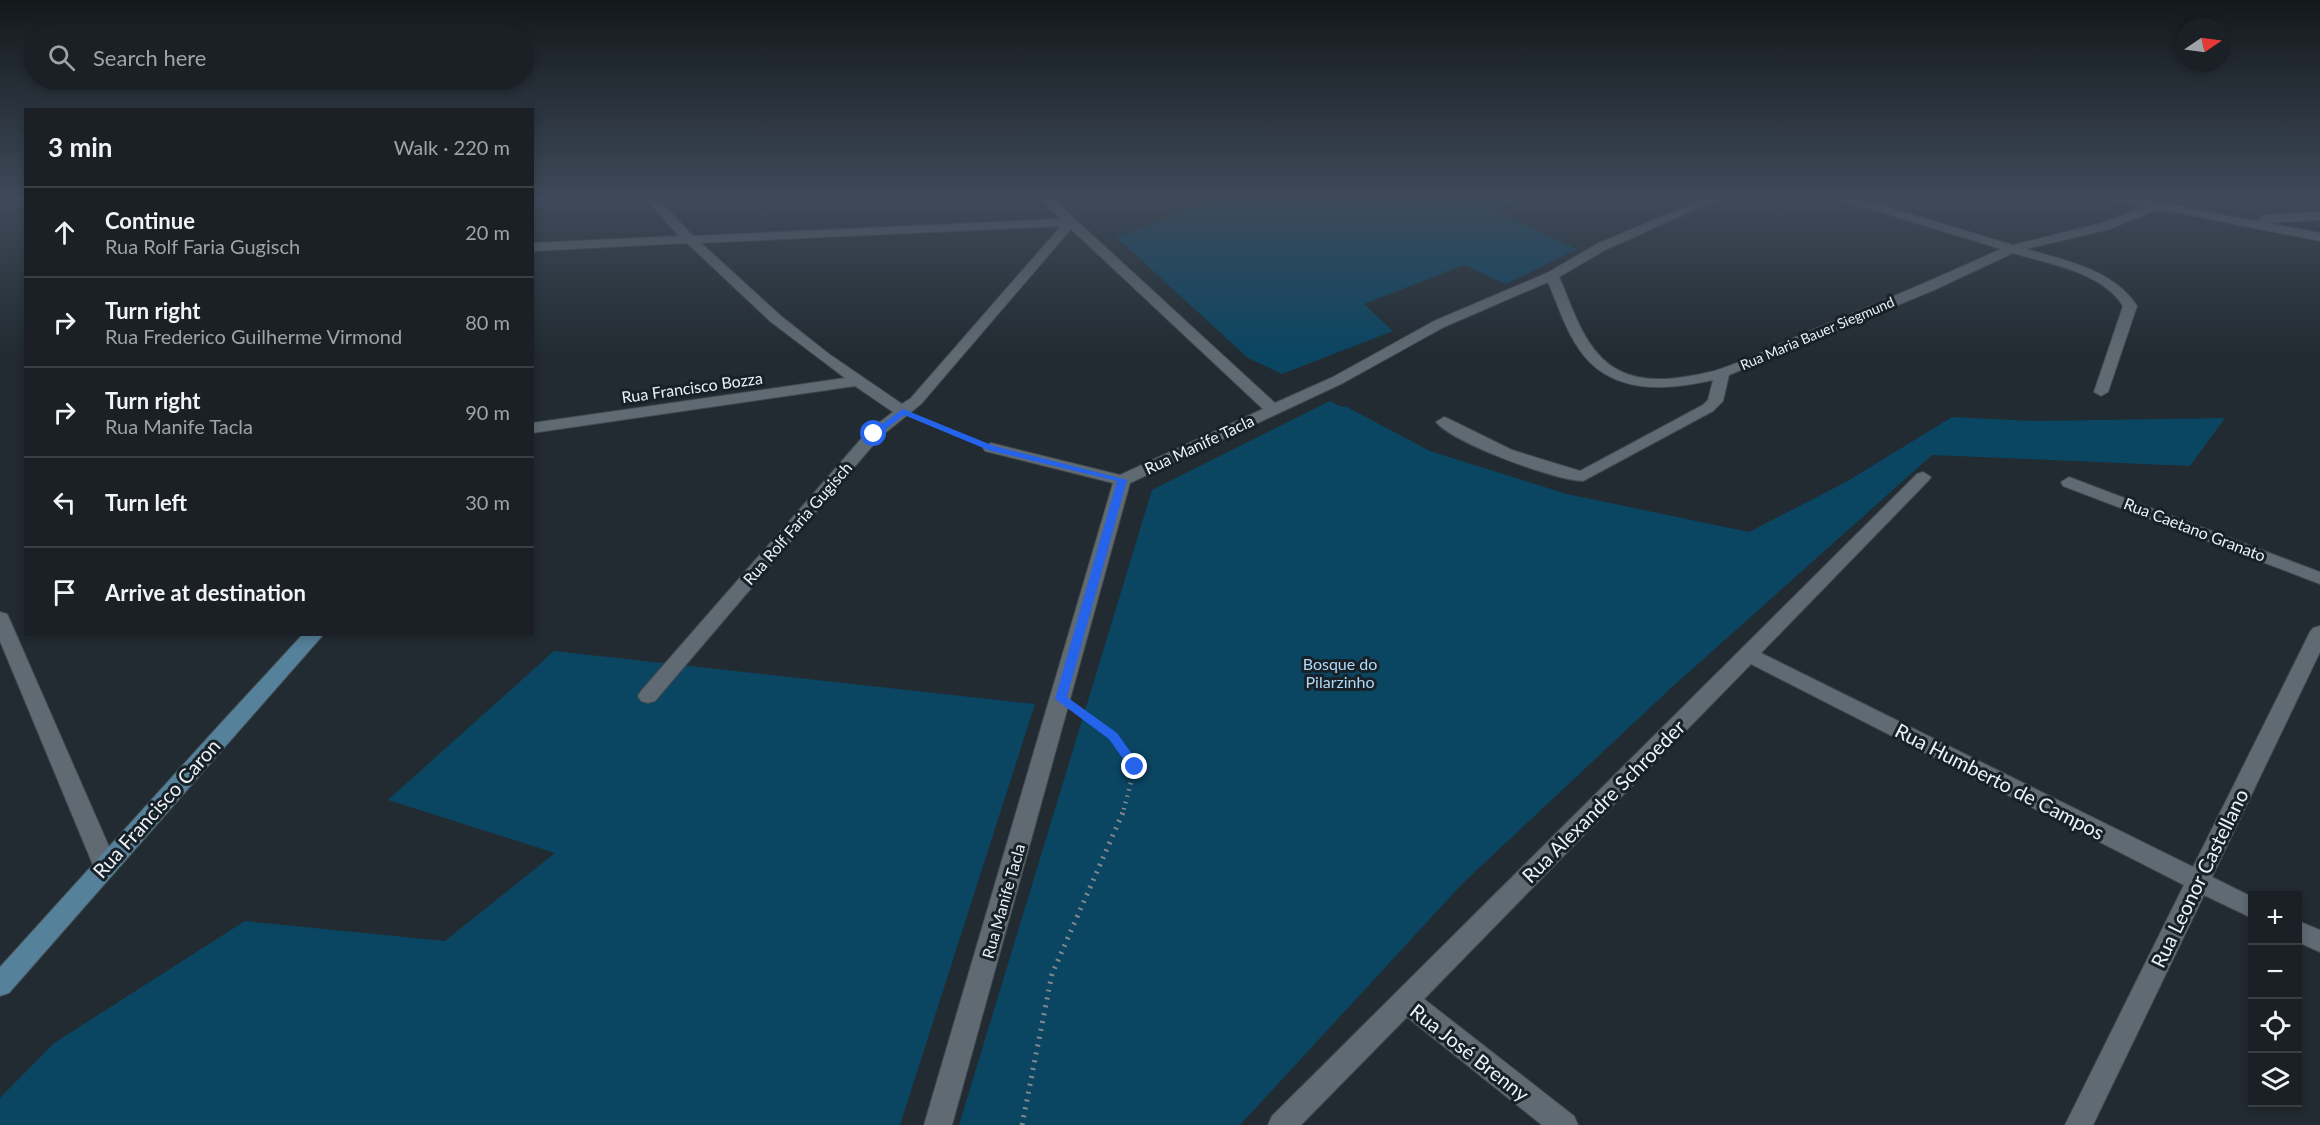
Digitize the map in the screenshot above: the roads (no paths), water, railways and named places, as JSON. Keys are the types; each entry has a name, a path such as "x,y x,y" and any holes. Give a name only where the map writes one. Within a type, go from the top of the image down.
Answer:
{"street":[{"path":"701,250 776,319 856,381 903,411"},
{"name":"Rua Rolf Faria Gugisch","path":"648,696 874,434 916,402 1047,250"},
{"path":"1101,250 1273,410"},
{"name":"Rua Manife Tacla","path":"939,1125 1122,480 1367,366 1439,324 1552,276 1598,250"},
{"name":"Rua Maria Bauer Siegmund","path":"1444,422 1503,453 1573,476 1583,477 1708,408 1715,400 1722,373 1929,287 2011,250"},
{"path":"2014,250 2089,273 2126,298 2130,306 2129,313 2102,392"},
{"path":"1552,276 1586,349 1610,373 1627,380 1649,384 1685,382 1722,373"},
{"name":"Rua Francisco Bozza","path":"534,428 856,381"},
{"path":"991,448 1122,480"},
{"name":"Rua Alexandre Schroeder","path":"1282,1125 1923,477"},
{"name":"Rua Caetano Granato","path":"2069,482 2320,578"},
{"path":"0,618 105,866"},
{"name":"Rua Leonor Castellano","path":"2079,1125 2320,632"},
{"name":"Rua Francisco Caron","path":"0,985 227,729 313,636"},
{"name":"Rua Humberto de Campos","path":"1748,654 2248,906"},
{"path":"2302,933 2320,942"},
{"name":"Rua José Brenny","path":"1405,1000 1564,1125"}],"park label":[{"name":"Bosque do Pilarzinho","path":"1340,672"}]}
